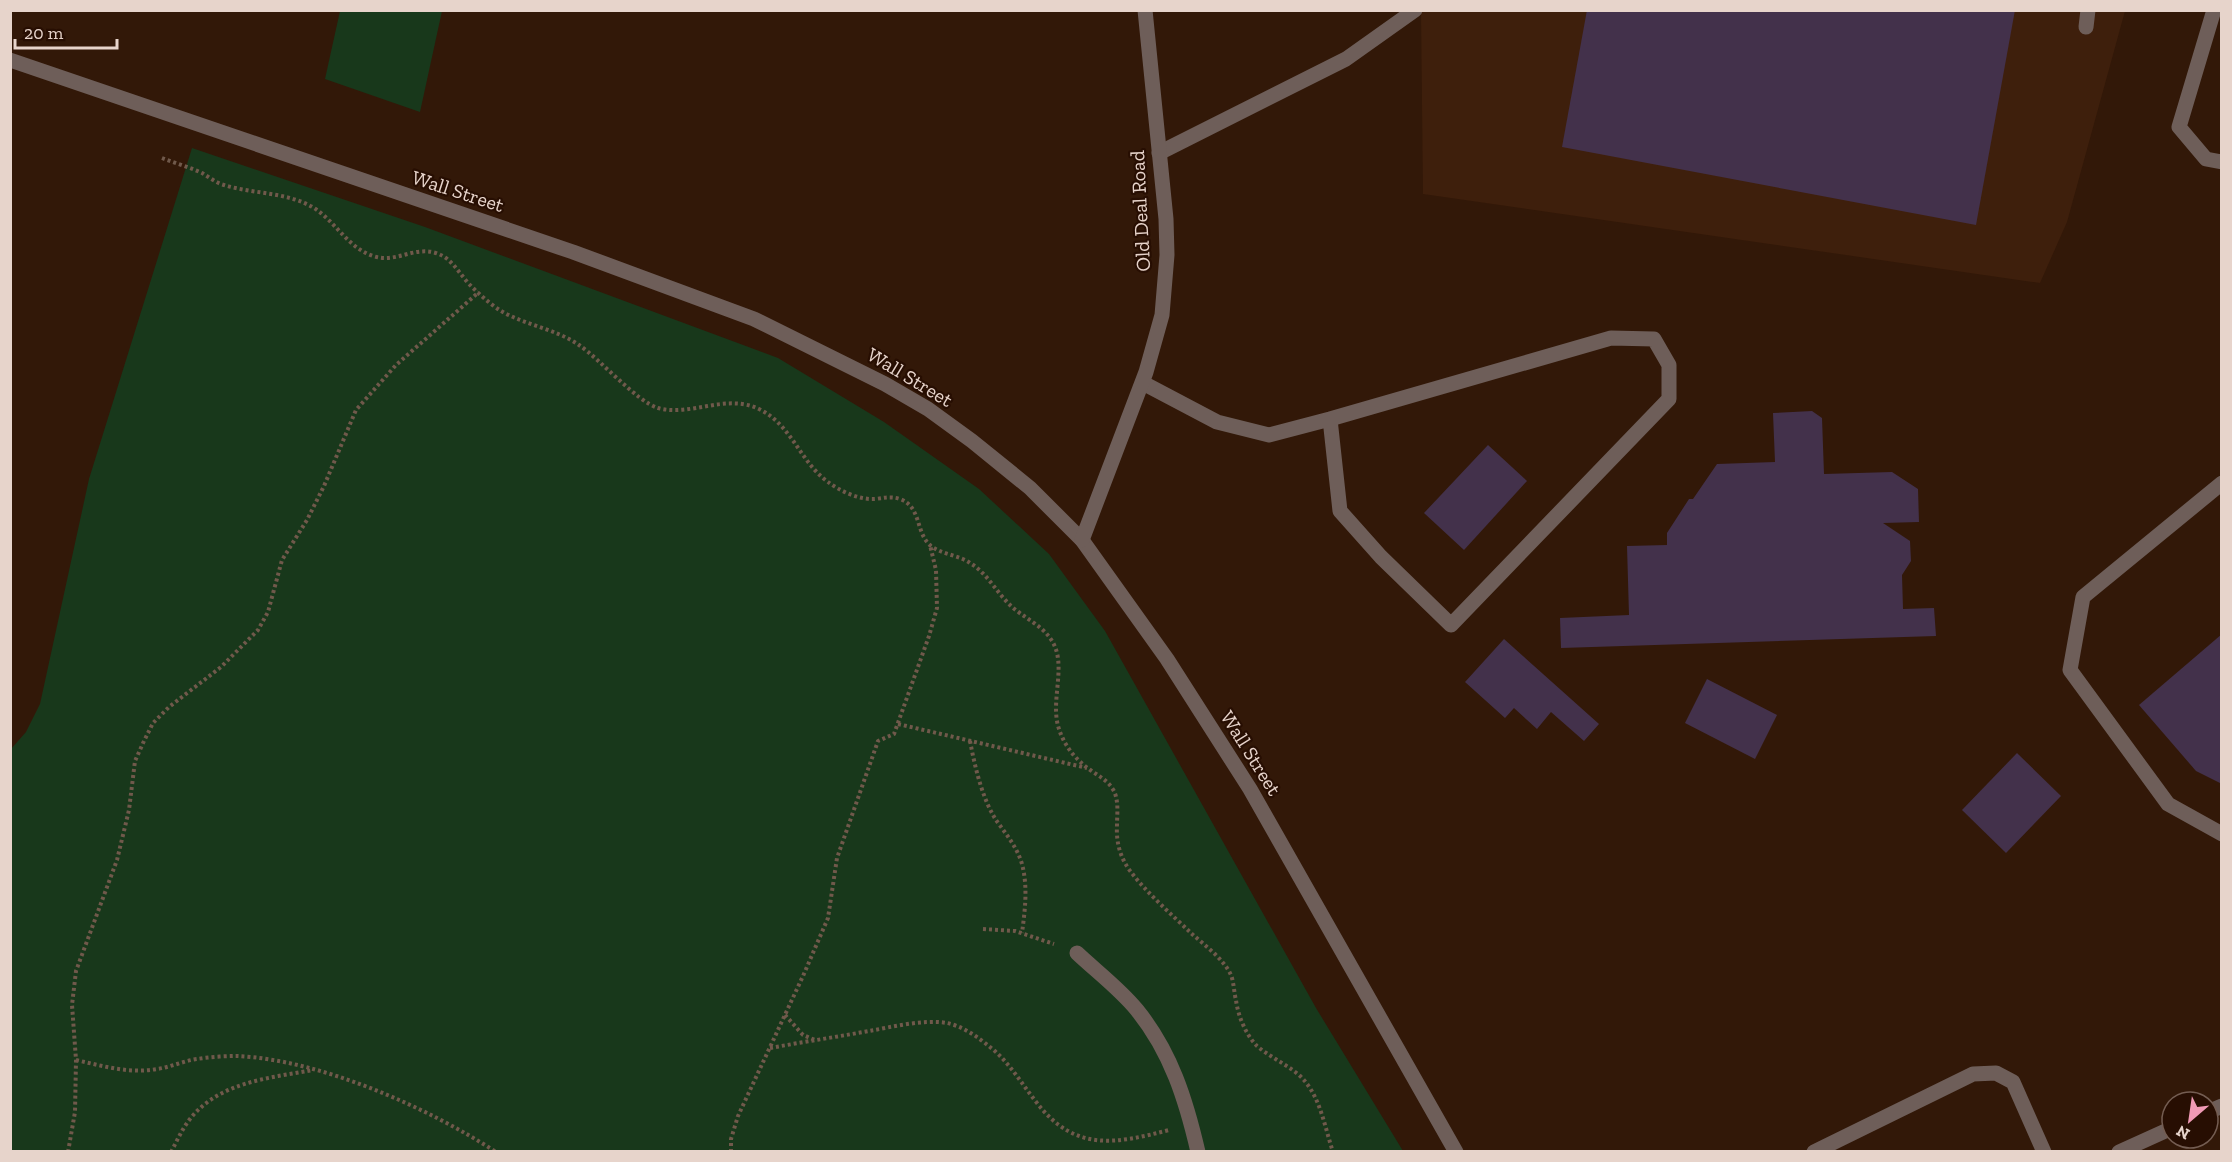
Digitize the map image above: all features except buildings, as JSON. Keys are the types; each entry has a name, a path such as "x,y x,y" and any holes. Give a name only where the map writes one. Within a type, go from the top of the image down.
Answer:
{"street":[{"name":"Old Deal Road","path":"1082,540 1143,383 1162,315 1167,255 1145,10"},
{"path":"1159,153 1346,59 1415,10"},
{"path":"2086,27 2088,10"},
{"path":"2214,10 2180,127 2206,159 2222,162"},
{"name":"Wall Street","path":"10,60 573,252 754,319 812,346 928,409 972,441 1030,488 1082,540 1167,659 1250,789 1456,1152"},
{"path":"1143,383 1217,422 1269,435 1611,338 1654,339 1669,365 1669,399 1451,625 1381,557 1341,511 1330,419"},
{"path":"2222,483 2083,597 2070,670 2168,804 2222,834"},
{"path":"1077,953 1136,1009 1166,1053 1187,1106 1198,1152"},
{"path":"1814,1152 1973,1074 1996,1073 2013,1082 2044,1152"},
{"path":"2119,1152 2160,1133"}],"path":[{"path":"162,158 199,172 221,185 292,200 312,207 328,219 345,238 362,251 377,257 390,259 411,251 430,251 444,257 500,310 577,343 644,400 659,408 677,409 737,403 758,409 776,421 794,440 810,468 831,485 858,497 873,499 885,496 901,499 912,506 918,517 923,537 930,545 970,562 1008,603 1052,640 1058,654 1059,675 1055,700 1058,728 1070,751 1087,768 1104,778 1114,792 1118,809 1116,830 1119,852 1132,873 1220,959 1232,977 1236,1007 1245,1028 1257,1045 1302,1078 1315,1095 1333,1152"},
{"path":"68,1152 75,1112 76,1060 72,1005 76,971 117,860 129,810 135,761 144,741 153,723 169,707 221,667 258,630 268,612 282,560 308,519 356,410 396,365 479,292"},
{"path":"731,1152 731,1140 738,1116 828,918 837,858 878,741 894,734 929,636 937,608 936,570 930,545"},
{"path":"898,724 1087,768"},
{"path":"970,741 975,764 995,819 1010,838 1022,864 1026,895 1022,933"},
{"path":"983,929 1022,933 1077,953"},
{"path":"785,1015 803,1035 815,1040"},
{"path":"769,1048 907,1024 947,1023 976,1036 1006,1060 1038,1104 1060,1128 1083,1139 1112,1141 1136,1139 1192,1124"},
{"path":"76,1060 124,1071 156,1070 198,1059 237,1056 315,1070 386,1095 459,1128 496,1152"},
{"path":"171,1152 190,1119 218,1094 254,1081 315,1070"}],"shaded area":[{"path":"1421,11 2125,11 2067,222 2040,283 1423,194"}],"green space":[{"path":"340,11 442,11 420,112 325,79"},
{"path":"192,148 425,227 778,358 884,422 979,489 1049,554 1105,631 1316,1008 1403,1151 11,1152 11,749 26,732 40,704 89,479"}]}
